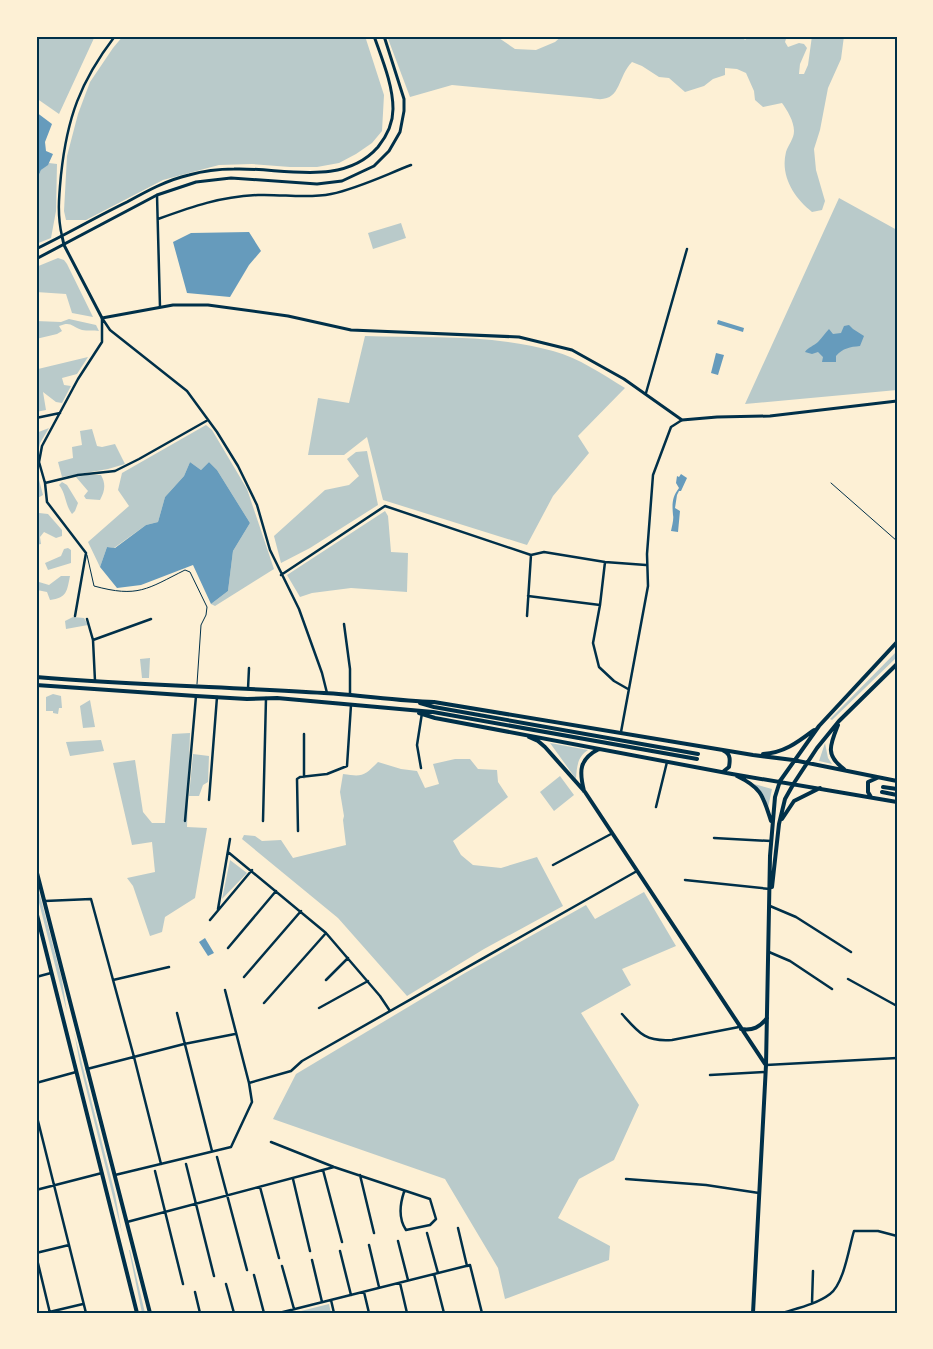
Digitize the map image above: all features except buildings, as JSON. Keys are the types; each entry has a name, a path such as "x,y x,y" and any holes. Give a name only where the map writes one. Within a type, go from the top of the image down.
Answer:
{"main road":[{"path":"753,1313 766,1072 771,841 776,797 780,781 793,760 820,725 897,642"},
{"path":"770,899 779,824 785,799 830,731 897,664"},
{"path":"36,676 196,688 326,693 434,702 793,760 897,781"},
{"path":"36,685 216,698 266,698 412,710 697,756 434,707 413,701"},
{"path":"412,710 435,718 732,774 897,802"},
{"path":"839,721 830,748 834,761 843,769 864,774"},
{"path":"820,725 830,731"},
{"path":"753,755 772,754 788,748 820,725"},
{"path":"520,734 538,741 585,792 611,834 766,1065"},
{"path":"585,792 581,767 589,754 599,749"},
{"path":"718,771 726,770 730,762 727,752 720,749"},
{"path":"732,774 752,783 759,790 772,824"},
{"path":"871,797 868,792 868,782 879,777"},
{"path":"883,787 897,789"},
{"path":"779,824 794,801 820,788"},
{"path":"882,792 897,794"},
{"path":"36,869 150,1313"},
{"path":"36,911 137,1313"},
{"path":"64,1018 74,1015"},
{"path":"741,1027 749,1030 756,1029 767,1018"},
{"path":"122,1248 132,1246"}],"street":[{"path":"115,36 87,79 74,106 66,136 58,203 59,224 64,244 110,330 187,392 238,466 257,505 270,550 299,609 322,673 326,693"},
{"path":"36,249 160,184 189,175 234,169 278,170 314,174 337,170 359,163 382,142 390,128 393,110 388,77 374,36"},
{"path":"36,259 158,195 196,182 231,178 317,184 342,181 374,166 389,150 400,132 404,111 404,99 384,36"},
{"path":"388,77 397,74"},
{"path":"158,219 222,198 259,195 306,196 330,194 355,188 410,165"},
{"path":"158,195 160,307"},
{"path":"646,393 687,249"},
{"path":"102,318 173,305 208,305 288,316 351,330 519,336 572,350 624,378 682,420"},
{"path":"75,616 86,553 47,502 40,462 42,446 78,379 102,342 102,318"},
{"path":"621,732 648,586 646,566 653,475 671,426 682,420 770,416 897,401"},
{"path":"36,418 60,413"},
{"path":"45,484 78,475 115,471 208,420"},
{"path":"281,575 385,506 531,555 544,552 605,562 646,566"},
{"path":"527,616 531,555"},
{"path":"605,562 593,643 599,667 614,682 628,689"},
{"path":"528,596 600,605"},
{"path":"87,619 93,640 94,681"},
{"path":"93,640 151,619"},
{"path":"344,624 350,670 350,695"},
{"path":"248,668 248,690"},
{"path":"185,821 196,696"},
{"path":"208,800 216,698"},
{"path":"263,821 266,698"},
{"path":"298,830 296,780 299,777 327,774 347,766 351,705"},
{"path":"421,768 417,745 422,714"},
{"path":"304,734 304,777"},
{"path":"656,806 668,761"},
{"path":"553,864 611,834"},
{"path":"218,909 230,838"},
{"path":"714,838 771,841"},
{"path":"228,852 326,933 368,981 390,1011"},
{"path":"210,920 252,870"},
{"path":"248,1083 290,1072 302,1060 637,871"},
{"path":"685,880 770,889"},
{"path":"228,948 276,891"},
{"path":"44,901 91,899 161,1164"},
{"path":"770,906 796,916 852,952"},
{"path":"244,977 301,911"},
{"path":"264,1004 326,933"},
{"path":"769,952 790,961 832,989"},
{"path":"326,980 348,958"},
{"path":"113,980 169,967"},
{"path":"36,977 52,972"},
{"path":"848,979 897,1006"},
{"path":"319,1008 368,981"},
{"path":"114,1176 231,1147 252,1102 225,990"},
{"path":"177,1013 212,1152"},
{"path":"622,1014 639,1033 650,1039 661,1041 741,1027"},
{"path":"87,1069 184,1044 235,1034"},
{"path":"766,1065 897,1058"},
{"path":"36,1083 76,1072"},
{"path":"710,1074 766,1072"},
{"path":"36,1113 86,1313"},
{"path":"271,1142 404,1192 430,1199 436,1219 430,1225 406,1230 403,1226 400,1206 404,1192"},
{"path":"217,1156 248,1270"},
{"path":"186,1164 214,1276"},
{"path":"126,1222 293,1179 334,1166"},
{"path":"323,1170 342,1242"},
{"path":"155,1171 183,1284"},
{"path":"36,1190 102,1173"},
{"path":"360,1175 374,1232"},
{"path":"293,1179 310,1251"},
{"path":"626,1179 706,1185 759,1193"},
{"path":"260,1187 279,1258"},
{"path":"458,1228 467,1266"},
{"path":"784,1312 812,1303 832,1293 841,1276 854,1231 878,1231 897,1236"},
{"path":"427,1233 438,1273"},
{"path":"398,1241 408,1281"},
{"path":"50,1312 36,1254 70,1245"},
{"path":"369,1245 379,1288"},
{"path":"340,1251 351,1295"},
{"path":"312,1260 322,1302"},
{"path":"279,1313 470,1265 482,1313"},
{"path":"282,1266 294,1309"},
{"path":"812,1303 813,1271"},
{"path":"434,1274 444,1313"},
{"path":"254,1275 264,1313"},
{"path":"400,1283 407,1313"},
{"path":"226,1284 234,1313"},
{"path":"195,1292 200,1313"},
{"path":"364,1292 369,1313"},
{"path":"331,1300 334,1313"},
{"path":"45,1313 83,1304"}],"lane":[{"path":"831,483 897,541"},
{"path":"86,553 94,586 108,590 127,592 144,590 185,570 190,572 207,607 206,615 201,625 196,688"}],"shaded area":[{"path":"36,36 95,36 59,114 36,98"},
{"path":"123,36 365,36 384,95 382,131 372,143 339,163 317,167 252,164 219,165 163,180 86,220 66,220 64,211 67,156 78,114 90,82"},
{"path":"387,36 496,36 515,49 536,50 555,42 562,36 741,36 745,40 750,36 787,36 785,42 788,47 799,43 804,44 807,48 800,64 799,74 804,74 808,65 812,36 844,36 841,59 828,88 820,130 814,149 816,170 825,201 822,210 812,212 805,206 794,193 787,178 785,170 786,152 793,137 794,127 786,109 782,103 763,107 755,100 754,91 746,73 737,69 725,68 725,75 713,79 704,86 685,92 669,78 659,77 632,62 617,89 608,98 601,99 452,85 410,97"},
{"path":"49,163 57,164 56,211 51,238 36,244 36,182 41,170"},
{"path":"839,198 897,230 897,390 745,404"},
{"path":"401,223 406,238 373,249 368,233"},
{"path":"58,258 64,260 67,264 93,317 72,313 66,294 36,292 36,267"},
{"path":"69,319 96,325 99,331 82,330 66,324 59,326 62,331 57,334 36,339 36,321 61,322"},
{"path":"365,336 483,339 530,346 563,354 590,367 625,388 578,436 589,453 553,496 527,545 383,500 367,437 344,455 308,455 318,398 349,403"},
{"path":"88,357 77,374 62,378 64,385 71,386 62,403 56,402 43,392 46,410 36,412 36,362 38,369"},
{"path":"206,425 212,430 247,489 274,569 215,606 211,604 228,591 233,551 250,523 217,470 209,462 201,470 190,462 184,476 165,497 158,522 146,525 114,548 107,547 100,567 88,542 129,506 118,490 122,473"},
{"path":"49,428 40,443 36,461 36,433"},
{"path":"92,429 97,446 102,447 115,444 125,464 62,477 58,462 73,458 72,447 82,445 80,431"},
{"path":"367,451 378,505 310,548 281,563 274,536 325,490 349,485 359,476 347,459 356,452"},
{"path":"101,475 104,481 104,488 100,500 86,499 84,496 88,491 76,477"},
{"path":"36,476 38,476 43,495 36,499"},
{"path":"62,482 67,485 78,503 72,514 59,485"},
{"path":"36,505 39,513 48,514 62,530 62,536 56,538 44,532 40,537 41,544 36,545"},
{"path":"385,511 388,516 391,552 408,553 407,592 351,588 312,593 300,597 287,575"},
{"path":"68,548 71,550 71,563 48,570 45,563 61,556 64,549"},
{"path":"61,576 70,576 67,590 60,598 50,600 47,592 37,590 39,582 49,585"},
{"path":"73,617 84,618 88,625 66,629 65,621"},
{"path":"897,651 897,657 832,720 830,719"},
{"path":"150,658 149,678 142,678 140,659"},
{"path":"53,694 61,696 62,708 59,708 58,714 53,713 53,711 46,711 46,697"},
{"path":"90,700 95,727 83,728 80,706"},
{"path":"190,733 187,827 207,828 195,898 165,917 162,932 150,936 133,886 127,878 155,872 152,842 132,845 113,763 135,760 143,812 152,823 165,823 172,734"},
{"path":"101,740 104,751 70,756 66,742"},
{"path":"550,743 588,750 584,753 577,766 576,779"},
{"path":"825,743 828,758 832,764 819,761"},
{"path":"193,754 209,756 208,782 203,785 199,796 189,796"},
{"path":"455,759 470,759 478,769 497,770 498,782 508,797 453,841 461,855 473,865 501,868 537,857 563,906 484,949 407,996 338,918 242,839 244,835 255,836 262,841 281,840 293,858 346,845 340,792 343,774 363,774 378,762 401,769 417,771 425,788 439,784 433,764"},
{"path":"560,776 574,795 554,811 540,792"},
{"path":"754,784 772,789 768,808 763,795"},
{"path":"230,860 247,873 222,899"},
{"path":"36,880 62,980 67,1012 36,891"},
{"path":"644,892 676,946 622,969 631,985 581,1013 639,1105 614,1160 579,1179 558,1218 610,1246 609,1260 505,1299 498,1268 445,1179 273,1119 296,1074 465,973 586,905 595,919"},
{"path":"74,1032 115,1194 122,1233 80,1064"},
{"path":"130,1250 145,1313 142,1313"},
{"path":"329,1304 331,1313 293,1313"}],"water":[{"path":"36,112 52,124 45,142 46,151 53,154 48,165 41,170 36,182"},
{"path":"249,232 261,251 249,265 230,297 187,293 173,242 191,233"},
{"path":"718,320 744,328 743,332 717,324"},
{"path":"849,325 864,336 860,346 850,347 841,351 836,356 836,362 822,362 823,357 818,352 812,354 805,352 818,342 829,329 833,334 841,333 844,326"},
{"path":"716,353 724,355 718,375 711,373"},
{"path":"190,462 201,470 209,462 217,470 250,523 233,551 228,591 211,604 193,565 141,585 117,588 100,567 107,547 115,548 146,525 158,522 165,497 184,476"},
{"path":"681,474 687,478 677,495 675,508 680,511 678,532 671,531 673,501 679,488 676,483 677,476 679,477"},
{"path":"205,938 214,953 208,956 199,942"}]}
